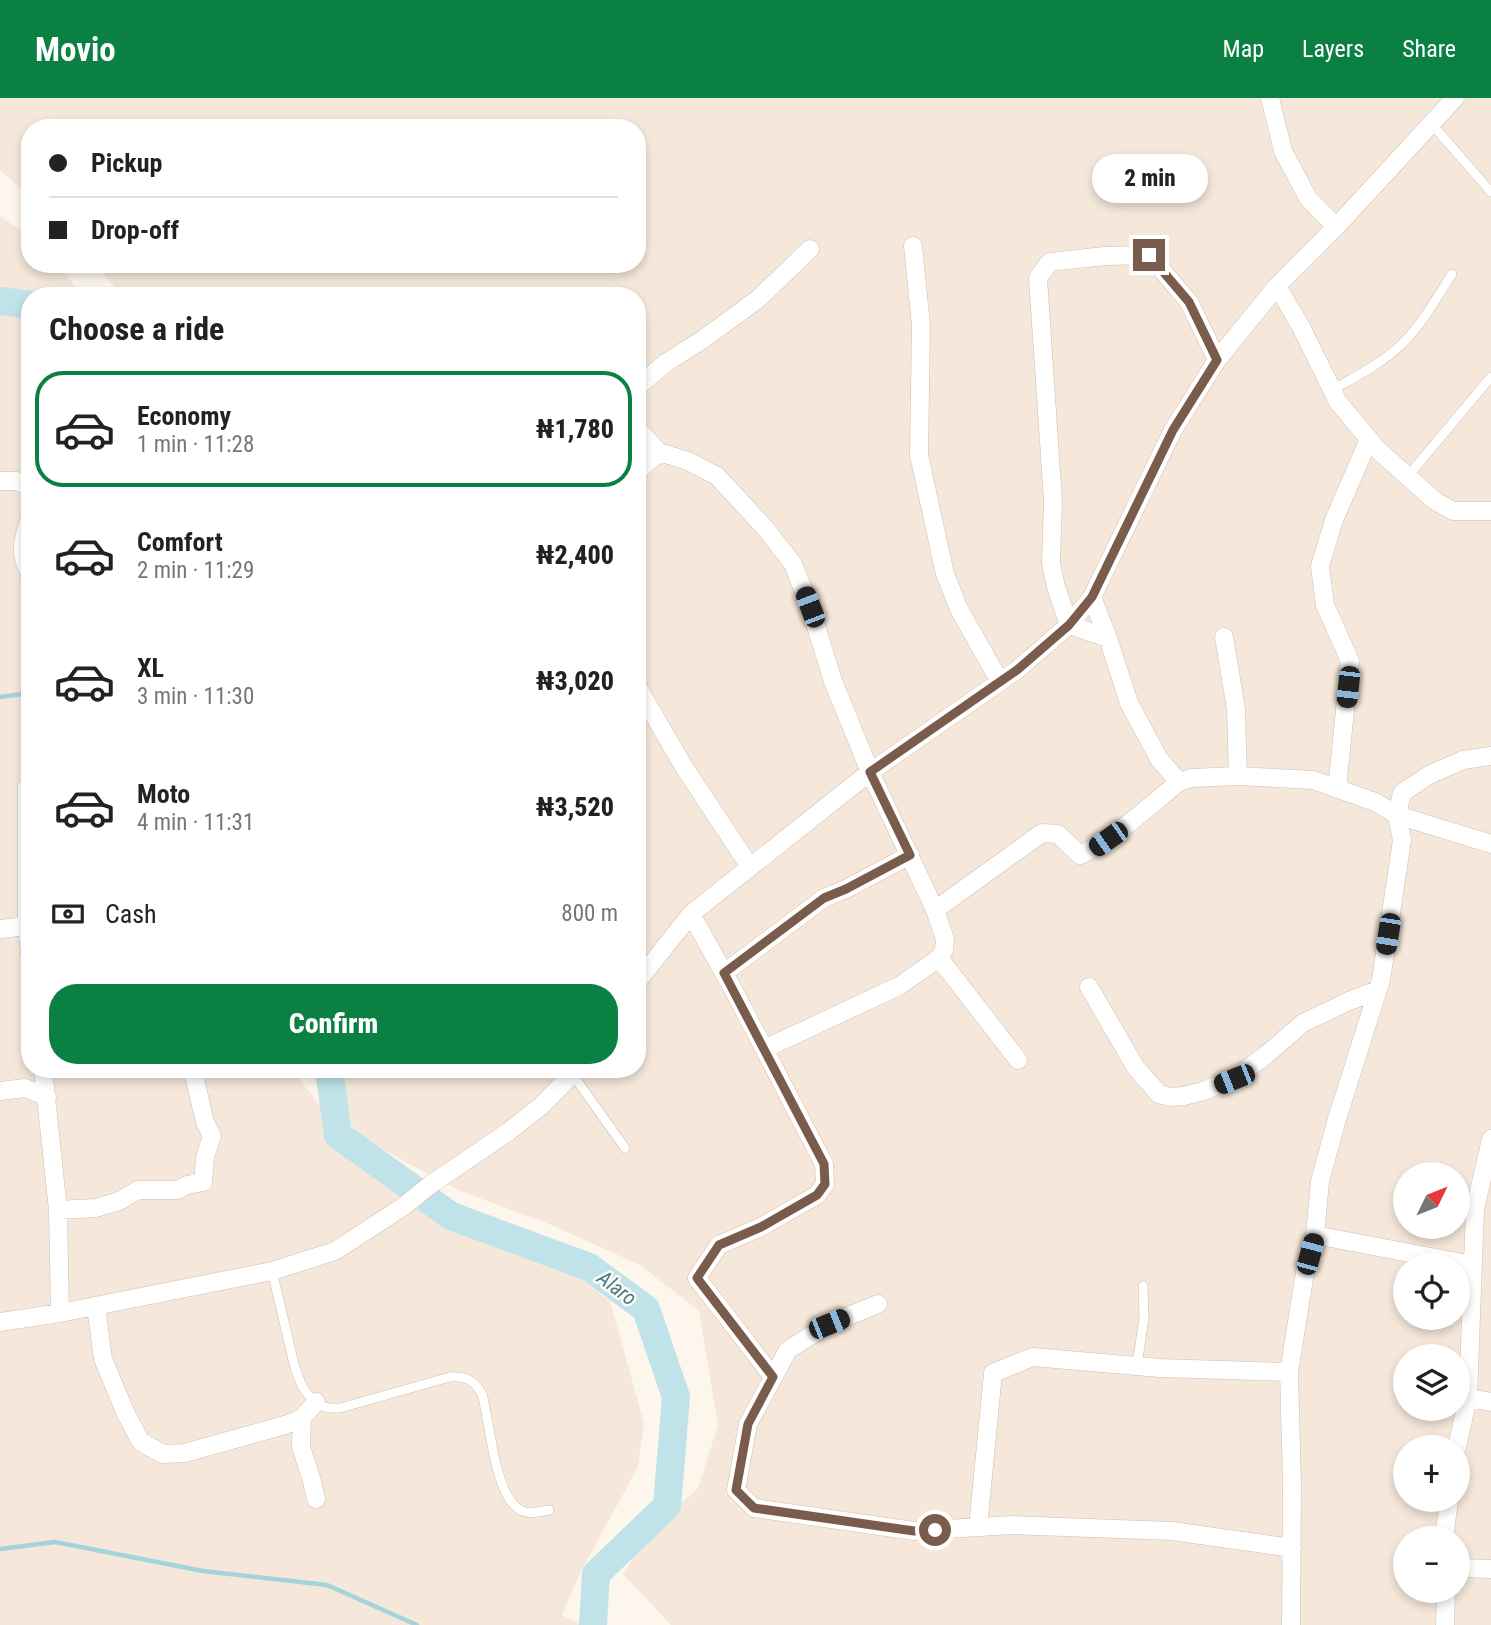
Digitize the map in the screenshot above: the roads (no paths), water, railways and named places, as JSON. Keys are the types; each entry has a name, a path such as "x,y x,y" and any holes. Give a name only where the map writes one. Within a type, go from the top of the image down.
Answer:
{"street":[{"path":"1270,98 1283,151 1308,198 1336,227"},
{"path":"646,969 691,914 870,772 1017,670 1069,625 1092,597 1173,430 1217,360 1277,286 1336,227 1455,98"},
{"path":"913,246 920,325 919,455 945,574 959,609 1000,682"},
{"path":"646,380 758,299 810,249"},
{"path":"1069,625 1051,563 1053,501 1038,278 1050,262 1105,256 1149,255 1189,302 1217,360"},
{"path":"1277,286 1338,401 1378,450 1435,501 1453,511 1491,511"},
{"path":"646,438 659,452 688,461 718,476 793,564 810,607 833,681 870,772 936,910 945,939 944,950 939,958 899,986 765,1049"},
{"path":"1338,789 1350,661 1325,605 1320,566 1334,520 1369,439"},
{"path":"646,464 659,452"},
{"path":"0,481 21,483"},
{"path":"1092,597 1129,703 1159,759 1178,782"},
{"path":"1069,625 1108,638"},
{"path":"1224,637 1236,709 1238,776"},
{"path":"646,702 684,767 750,867"},
{"path":"1291,1625 1290,1372 1305,1272 1315,1236 1320,1181 1381,980 1402,840 1397,815 1402,793 1429,775 1463,760 1491,756"},
{"path":"936,910 1042,833 1058,834 1080,855 1108,839 1178,782 1191,778 1238,776 1313,780 1375,802 1397,815 1491,844"},
{"path":"724,973 824,898 910,855"},
{"path":"691,914 824,1164 825,1184 817,1195 761,1227 719,1245 697,1278 773,1377"},
{"path":"0,929 21,927"},
{"path":"939,958 1018,1060"},
{"path":"1088,987 1136,1068 1159,1094 1170,1097 1203,1091 1234,1079 1303,1023 1378,990"},
{"path":"44,1078 58,1210 60,1313"},
{"path":"58,1210 96,1208 119,1201 138,1190 178,1189 203,1182 205,1157 212,1136 205,1122 195,1078"},
{"path":"0,1322 60,1313 272,1271 335,1251 508,1132 541,1106 569,1078"},
{"path":"0,1091 25,1088 47,1097"},
{"path":"1470,1345 1475,1209 1491,1139"},
{"path":"1315,1236 1473,1265"},
{"path":"878,1304 829,1324 788,1350 748,1424 736,1490 754,1508 914,1531 1012,1525 1172,1531 1292,1548"},
{"path":"96,1306 103,1359 126,1414 141,1442 163,1454 185,1453 285,1424 302,1418 316,1402"},
{"path":"978,1527 993,1373 1033,1357 1137,1366 1290,1372"},
{"path":"1470,1398 1491,1402"},
{"path":"302,1418 301,1447 316,1499"},
{"path":"1470,1569 1491,1569"},
{"path":"1446,1603 1446,1624"}],"lane":[{"path":"1431,122 1491,192"},
{"path":"1332,390 1387,357 1402,344 1452,274"},
{"path":"1408,476 1491,377"},
{"path":"579,1078 625,1148"},
{"path":"272,1271 295,1367 309,1396 329,1408 340,1408 450,1377 469,1378 482,1394 495,1462 510,1499 518,1508 531,1513 549,1510"},
{"path":"1137,1366 1144,1317 1143,1286"}],"waterway":[{"name":"Alaro","path":"0,301 21,304"},
{"path":"0,697 21,694"},
{"name":"Alaro","path":"330,1078 338,1135 451,1216 589,1267 646,1309 676,1397 667,1506 596,1574 593,1625"},
{"path":"0,1549 55,1542 203,1571 327,1585 417,1625"}]}
